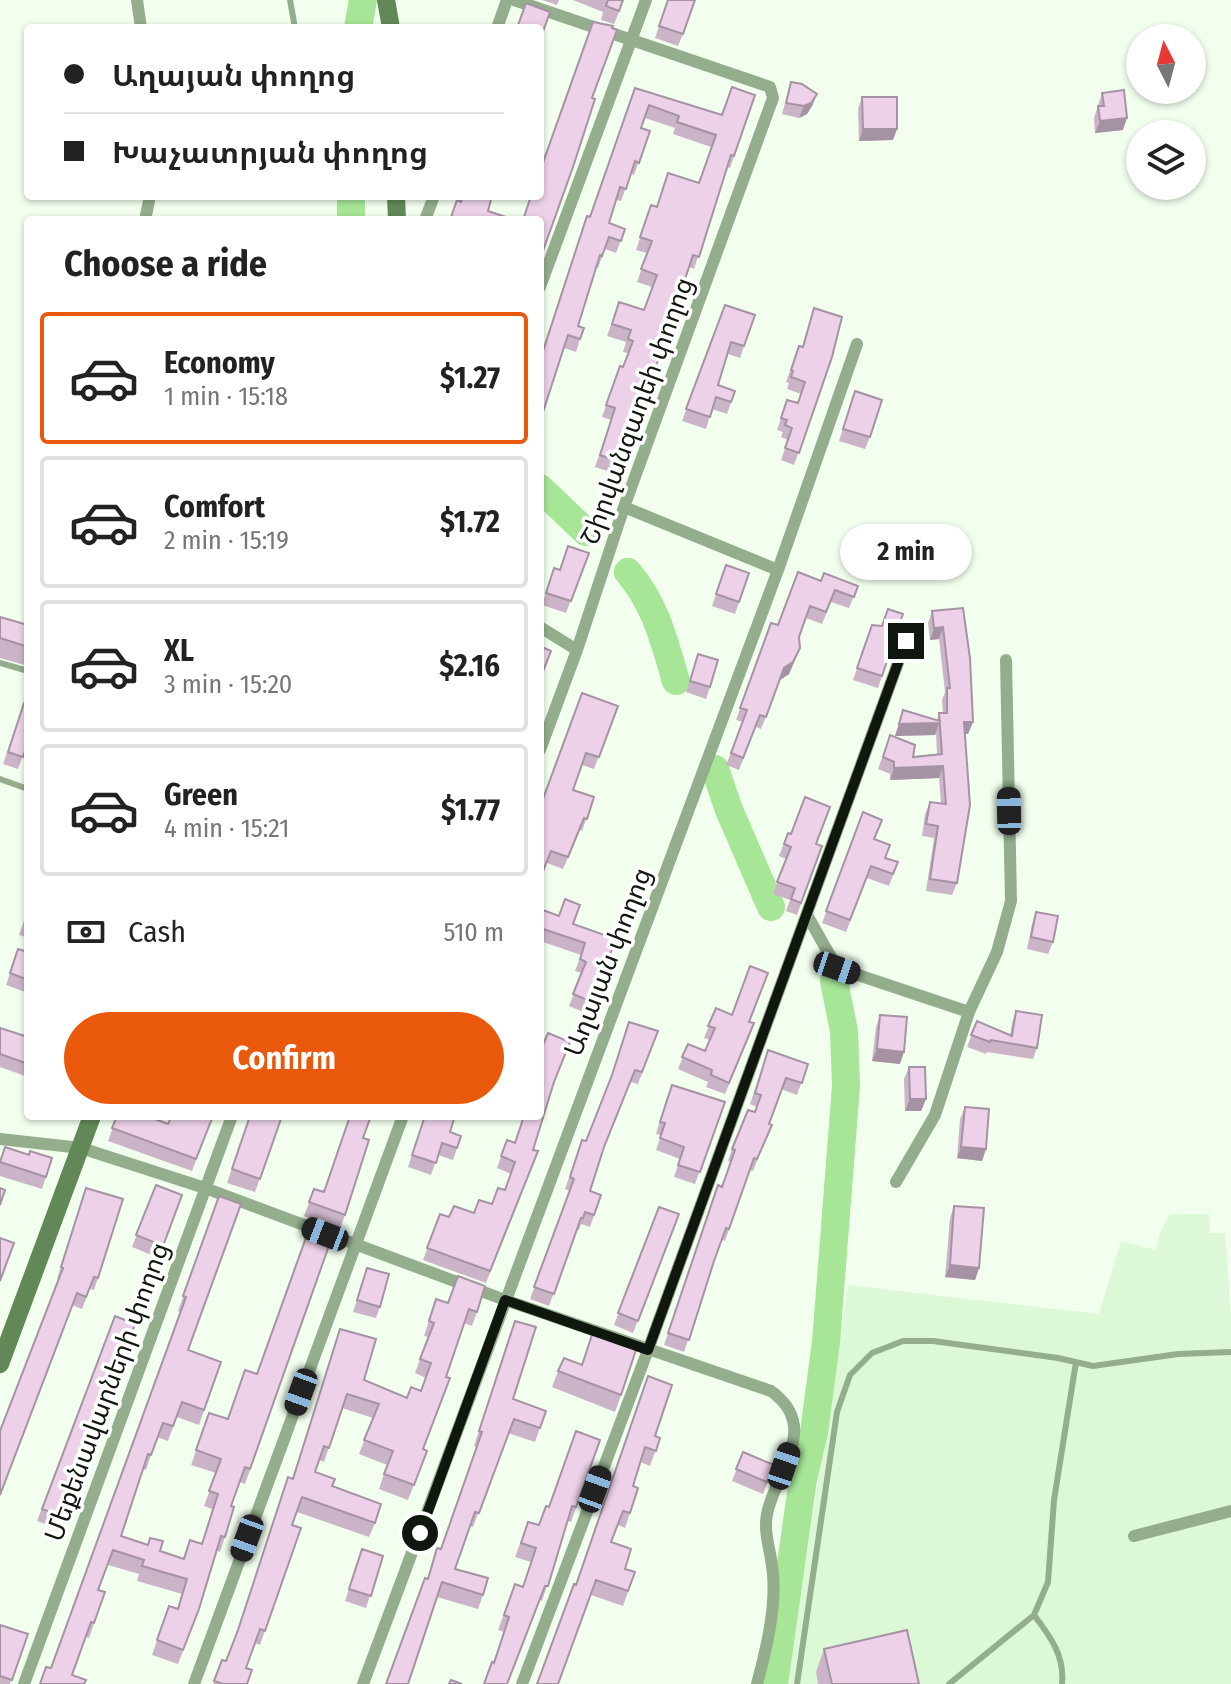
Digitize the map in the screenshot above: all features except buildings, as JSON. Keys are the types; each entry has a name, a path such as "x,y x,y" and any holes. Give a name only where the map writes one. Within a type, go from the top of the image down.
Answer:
{"street":[{"path":"137,0 140,24"},
{"path":"386,0 390,24"},
{"path":"498,24 507,0"},
{"path":"514,0 631,41"},
{"path":"544,276 646,0"},
{"name":"Շիրվանզադեի փողոց","path":"544,739 624,507 773,98 770,87 631,41"},
{"name":"Աղայան փողոց","path":"363,1684 778,570 857,344"},
{"path":"624,507 778,570"},
{"path":"544,629 577,650"},
{"path":"522,1684 648,1350 906,641"},
{"path":"896,1182 935,1115 969,1012 997,952 1011,901 1006,660"},
{"path":"807,915 837,968 969,1012"},
{"path":"0,1364 91,1120"},
{"name":"Մեքենավարների փողոց","path":"24,1684 230,1120"},
{"path":"194,1684 401,1120"},
{"path":"0,1139 81,1148 205,1188 354,1246 771,1391 791,1413 794,1429 767,1514 773,1598 757,1684"},
{"path":"1134,1536 1231,1511"}],"lane":[{"path":"290,0 294,24"},
{"path":"0,663 24,670"},
{"path":"0,779 24,788"},
{"path":"797,1684 837,1412 850,1375 872,1353 903,1341 933,1341 1093,1366 1178,1354 1231,1352"},
{"path":"949,1684 1034,1615 1048,1582 1054,1500 1076,1362"},
{"path":"1034,1615 1053,1639 1063,1669 1062,1684"}],"shaded area":[{"path":"1170,1214 1209,1214 1210,1233 1225,1233 1231,1319 1231,1684 787,1684 848,1285 1099,1314 1121,1241 1156,1250 1160,1232"}],"waterway":[{"path":"359,24 363,0"},
{"path":"351,200 351,216"},
{"path":"544,492 586,532"},
{"path":"628,572 652,610 676,681"},
{"path":"715,769 729,810 771,907"},
{"path":"774,1684 826,1342 846,1086 844,1031 834,981"}],"route":[{"path":"420,1533 505,1300 648,1350 906,641"}]}
